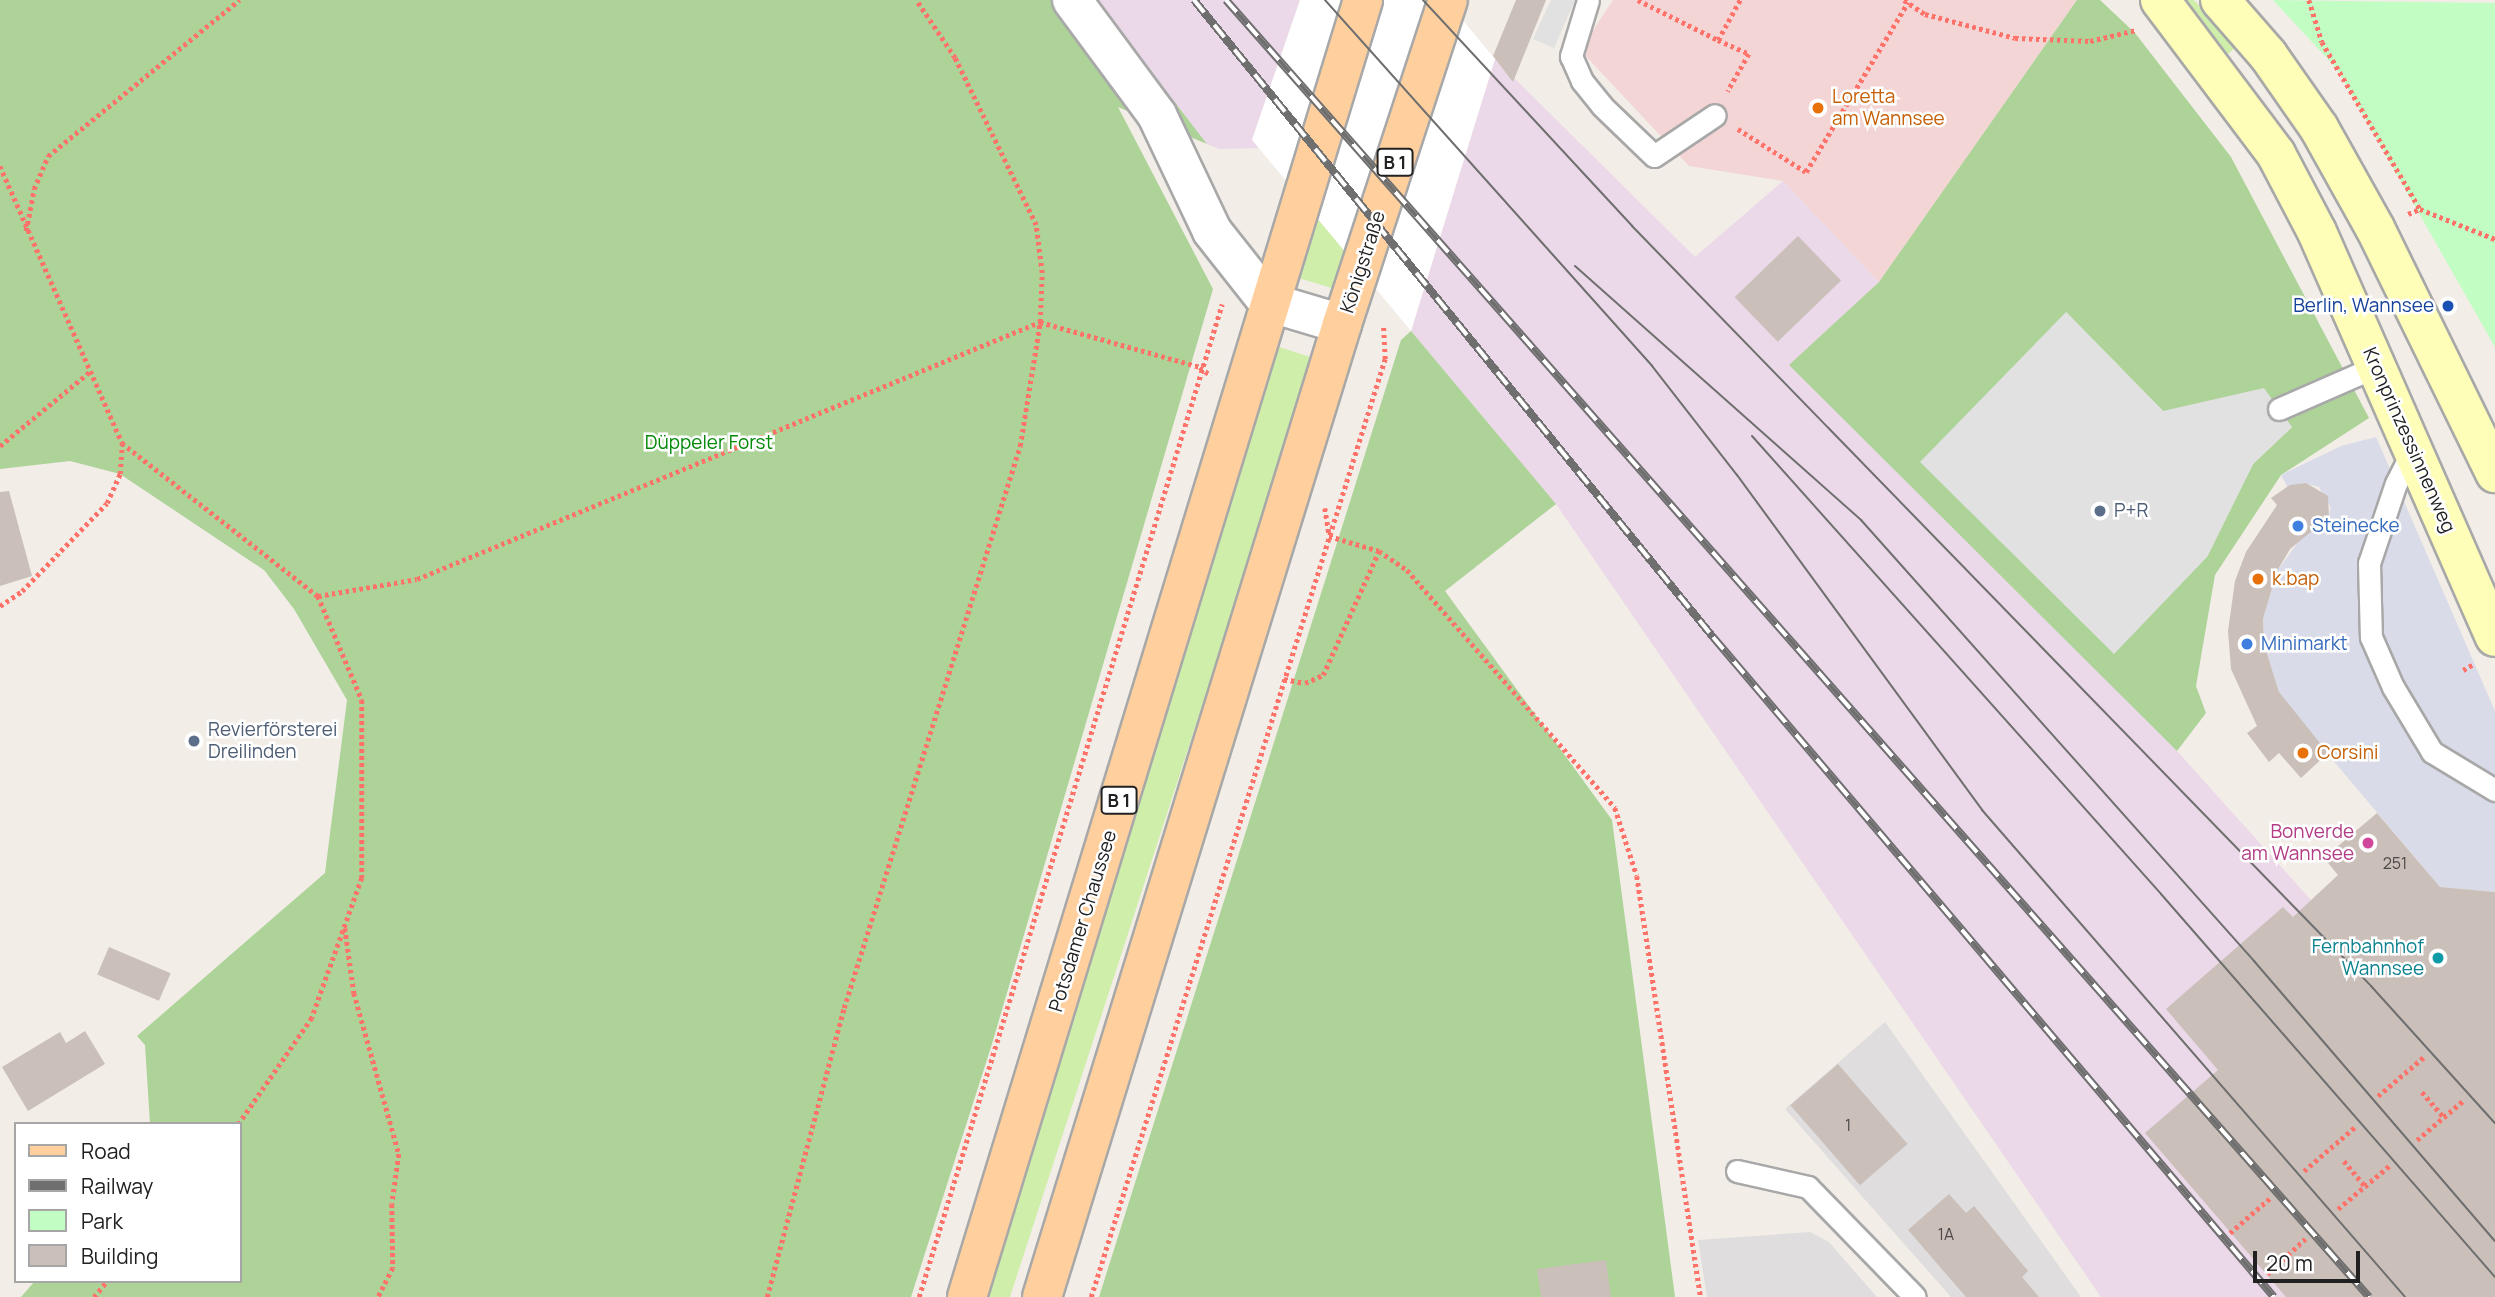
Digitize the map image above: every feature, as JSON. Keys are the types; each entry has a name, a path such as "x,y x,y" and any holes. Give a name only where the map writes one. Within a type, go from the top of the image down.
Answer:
{"main road":[{"name":"B 1","path":"1268,302 1363,0"},
{"name":"Königstraße","path":"1342,324 1448,0"},
{"name":"Kronprinzessinnenweg","path":"2161,0 2276,154 2317,232 2495,637"},
{"path":"2220,0 2268,55 2319,128 2375,228 2434,343 2495,473"},
{"name":"Potsdamer Chaussee","path":"967,1297 1268,302"},
{"name":"B 1","path":"1042,1297 1342,324"},
{"path":"2376,366 2434,343"}],"street":[{"path":"1072,0 1157,115 1212,231 1268,302 1342,324"}],"lane":[{"path":"1588,0 1571,56 1582,81 1602,106 1654,156 1715,115"},
{"path":"2279,409 2376,366"},
{"path":"2413,450 2396,483 2369,563 2371,637 2393,687 2432,752 2495,790"},
{"path":"1737,1171 1808,1187 1915,1297"}],"path":[{"path":"26,232 34,189 48,156 239,0"},
{"path":"767,1297 844,1008 1016,459 1040,322 1042,273 1036,225 955,58 916,0"},
{"path":"1638,0 1749,54 1715,115 1806,172 1906,1 1926,14 2014,38 2090,41"},
{"path":"1718,40 1740,0"},
{"path":"2309,0 2322,42 2420,209 2495,239"},
{"path":"0,166 26,232 92,370 122,443 120,474 107,503 22,591 0,606"},
{"path":"2375,228 2420,209"},
{"path":"919,1297 1199,367 1217,315"},
{"path":"318,596 417,579 1040,322 1199,367"},
{"path":"1091,1297 1385,359"},
{"path":"0,446 92,370"},
{"path":"122,443 318,596 362,700 362,878 312,1018 240,1122"},
{"path":"1329,536 1379,551 1408,570 1615,808 1637,876 1701,1297"},
{"path":"1284,679 1305,683 1323,675 1379,551"},
{"path":"345,927 354,993 400,1154 392,1204 393,1268 378,1297"},
{"path":"2378,1096 2425,1056"},
{"path":"2422,1092 2444,1117"},
{"path":"2417,1140 2464,1100"},
{"path":"2304,1171 2355,1127"},
{"path":"2344,1161 2366,1186"},
{"path":"2338,1209 2389,1166"},
{"path":"2230,1233 2270,1198"},
{"path":"2267,1274 2305,1240"},
{"path":"94,1297 105,1283"}],"shaded area":[{"path":"1096,0 1300,0 1252,139 1259,148 1219,149 1207,144"},
{"path":"1551,0 1575,0 1554,48 1533,39"},
{"name":"Loretta am Wannsee","path":"1613,0 2077,0 1879,282 1783,181 1689,166 1580,50"},
{"path":"1495,59 1695,257 1783,181 1879,282 1790,365 2177,751 2495,1105 2495,1297 2101,1297 1556,504 1411,331"},
{"name":"P+R","path":"2066,312 2163,411 2264,388 2292,427 2253,464 2207,557 2114,654 1920,462"},
{"path":"2376,437 2495,711 2495,892 2440,887 2293,713 2279,692 2264,644 2263,619 2277,571 2307,530 2325,523 2331,508 2319,487 2303,483 2289,490 2281,475 2341,446"},
{"path":"1885,1022 2081,1297 1951,1297 1785,1109"},
{"path":"1810,1232 1829,1242 1877,1297 1707,1297 1698,1240"}],"green space":[{"name":"Düppeler Forst","path":"0,0 1096,0 1207,144 1118,107 1213,289 992,1044 911,1297 21,1297 33,1283 242,1283 242,1122 150,1122 145,1045 137,1036 325,873 347,700 294,609 264,570 120,474 70,461 0,469"},
{"path":"2077,0 2100,0 2135,33 2231,157 2369,418 2281,475 2215,575 2196,686 2206,713 2177,751 1789,365 1879,282","holes":["2066,312 2163,411 2292,427 2253,464 2207,557"]},
{"path":"2185,0 2194,0 2236,47 2227,55"},
{"path":"2273,0 2495,3 2495,347 2337,69"},
{"path":"1314,214 1347,253 1335,289 1295,277"},
{"path":"1411,331 1556,504 1445,591 1612,820 1675,1297 1099,1297 1401,340"},
{"path":"1273,345 1315,359 1010,1297 983,1297 966,1291"}],"pier":[{"path":"1300,0 1446,0 1495,59 1411,331 1252,140"}],"building":[{"path":"1516,0 1546,0 1513,82 1493,56"},
{"path":"1798,236 1841,281 1778,342 1735,297"},
{"path":"2306,483 2328,496 2329,517 2290,549 2277,571 2263,619 2264,644 2279,692 2328,753 2301,778 2279,753 2269,762 2247,733 2257,726 2231,669 2228,631 2235,581 2246,552 2277,505 2271,498 2290,485"},
{"path":"9,491 32,576 0,586 0,492"},
{"path":"2377,813 2440,887 2495,892 2495,1297 2286,1297 2145,1133 2218,1070 2166,1009 2283,907 2293,917 2338,875 2324,858"},
{"path":"109,947 171,973 159,1001 97,975"},
{"path":"85,1031 105,1064 28,1111 2,1067 60,1032 66,1043"},
{"path":"1838,1064 1908,1144 1860,1185 1790,1105"},
{"path":"1949,1194 1966,1213 1974,1206 2028,1271 2022,1277 2039,1297 1966,1297 1908,1230"},
{"path":"1606,1260 1611,1297 1541,1297 1537,1269"}],"tram line":[{"path":"1325,0 1652,366 1737,475 1982,810 2405,1297"},
{"path":"1423,0 1632,226 2371,986 2495,1123"},
{"path":"1575,266 1861,520 2254,961 2495,1241"},
{"path":"1752,436 2161,894 2495,1277"}],"railway":[{"path":"1194,0 1713,637 2274,1297"},
{"path":"1226,0 2369,1297"}],"place":[{"name":"Loretta am Wannsee","path":"1818,108"},
{"name":"Berlin, Wannsee","path":"2448,306"},
{"name":"P+R","path":"2100,511"},
{"name":"Steinecke","path":"2298,526"},
{"name":"k.bap","path":"2258,579"},
{"name":"Minimarkt","path":"2247,644"},
{"name":"Revierförsterei Dreilinden","path":"194,741"},
{"name":"Corsini","path":"2303,753"},
{"name":"Bonverde am Wannsee","path":"2368,843"},
{"name":"Fernbahnhof Wannsee","path":"2438,958"}]}
